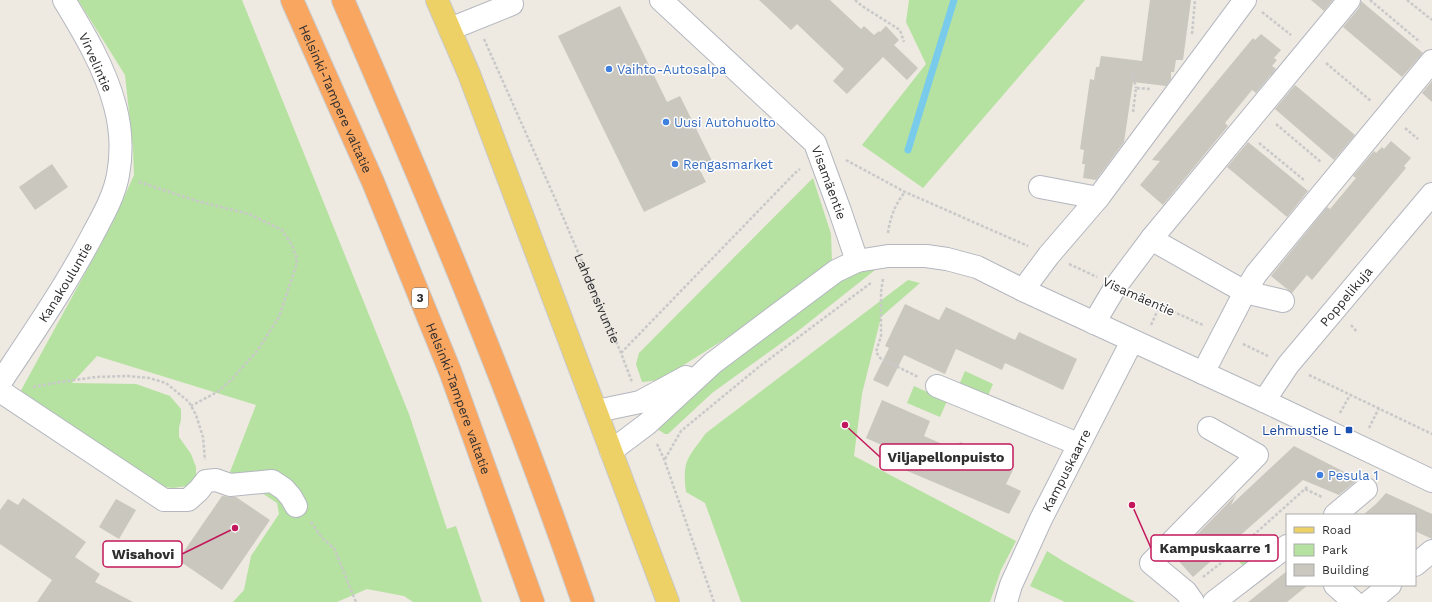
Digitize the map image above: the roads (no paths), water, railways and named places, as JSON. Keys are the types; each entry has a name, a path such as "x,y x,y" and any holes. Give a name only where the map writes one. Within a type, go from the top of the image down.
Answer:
{"highway":[{"name":"Helsinki-Tampere valtatie","path":"292,0 373,182 447,364 533,602"},
{"path":"343,0 414,163 491,356 562,540 583,602"}],"main road":[{"path":"437,0 469,74 668,602"}],"street":[{"name":"Virvelintie","path":"64,0 106,77 115,107 120,137 118,176"},
{"name":"Visamäentie","path":"661,0 815,143 857,261"},
{"path":"1094,323 1116,286 1152,238 1349,0"},
{"path":"450,29 476,20 512,4"},
{"path":"1023,290 1049,255 1098,198 1252,5"},
{"path":"1203,373 1244,292 1256,274 1388,114 1426,52"},
{"name":"Kanakouluntie","path":"2,389 51,304 84,252 105,212 118,176"},
{"path":"1040,187 1098,198"},
{"name":"Poppelikuja","path":"1264,401 1288,365 1432,194"},
{"path":"1152,238 1158,243 1244,292 1283,301"},
{"path":"612,451 647,424 713,363 836,271 857,261 886,265 926,256 947,259 977,267 1132,341 1431,478"},
{"name":"Kampuskaarre","path":"1006,602 1011,585 1041,519 1132,341"},
{"path":"597,411 640,402 713,363"},
{"path":"937,386 1078,444"},
{"path":"2,389 164,500 188,500 200,490 206,481 216,480 230,485 272,481 284,489 296,506"},
{"path":"1189,597 1151,563 1257,455 1209,428"},
{"path":"1339,511 1366,489"},
{"path":"1214,602 1286,547"},
{"path":"1416,564 1432,551"},
{"path":"1350,598 1387,586"}],"waterway":[{"path":"908,150 954,0"}],"place":[{"name":"Vaihto-Autosalpa","path":"609,69"},
{"name":"Uusi Autohuolto","path":"666,122"},
{"name":"Rengasmarket","path":"675,164"},
{"name":"Viljapellonpuisto","path":"845,425"},
{"name":"Lehmustie L","path":"1349,430"},
{"name":"Pesula 1","path":"1320,475"},
{"name":"Kampuskaarre 1","path":"1132,505"},
{"name":"Wisahovi","path":"235,528"}]}
